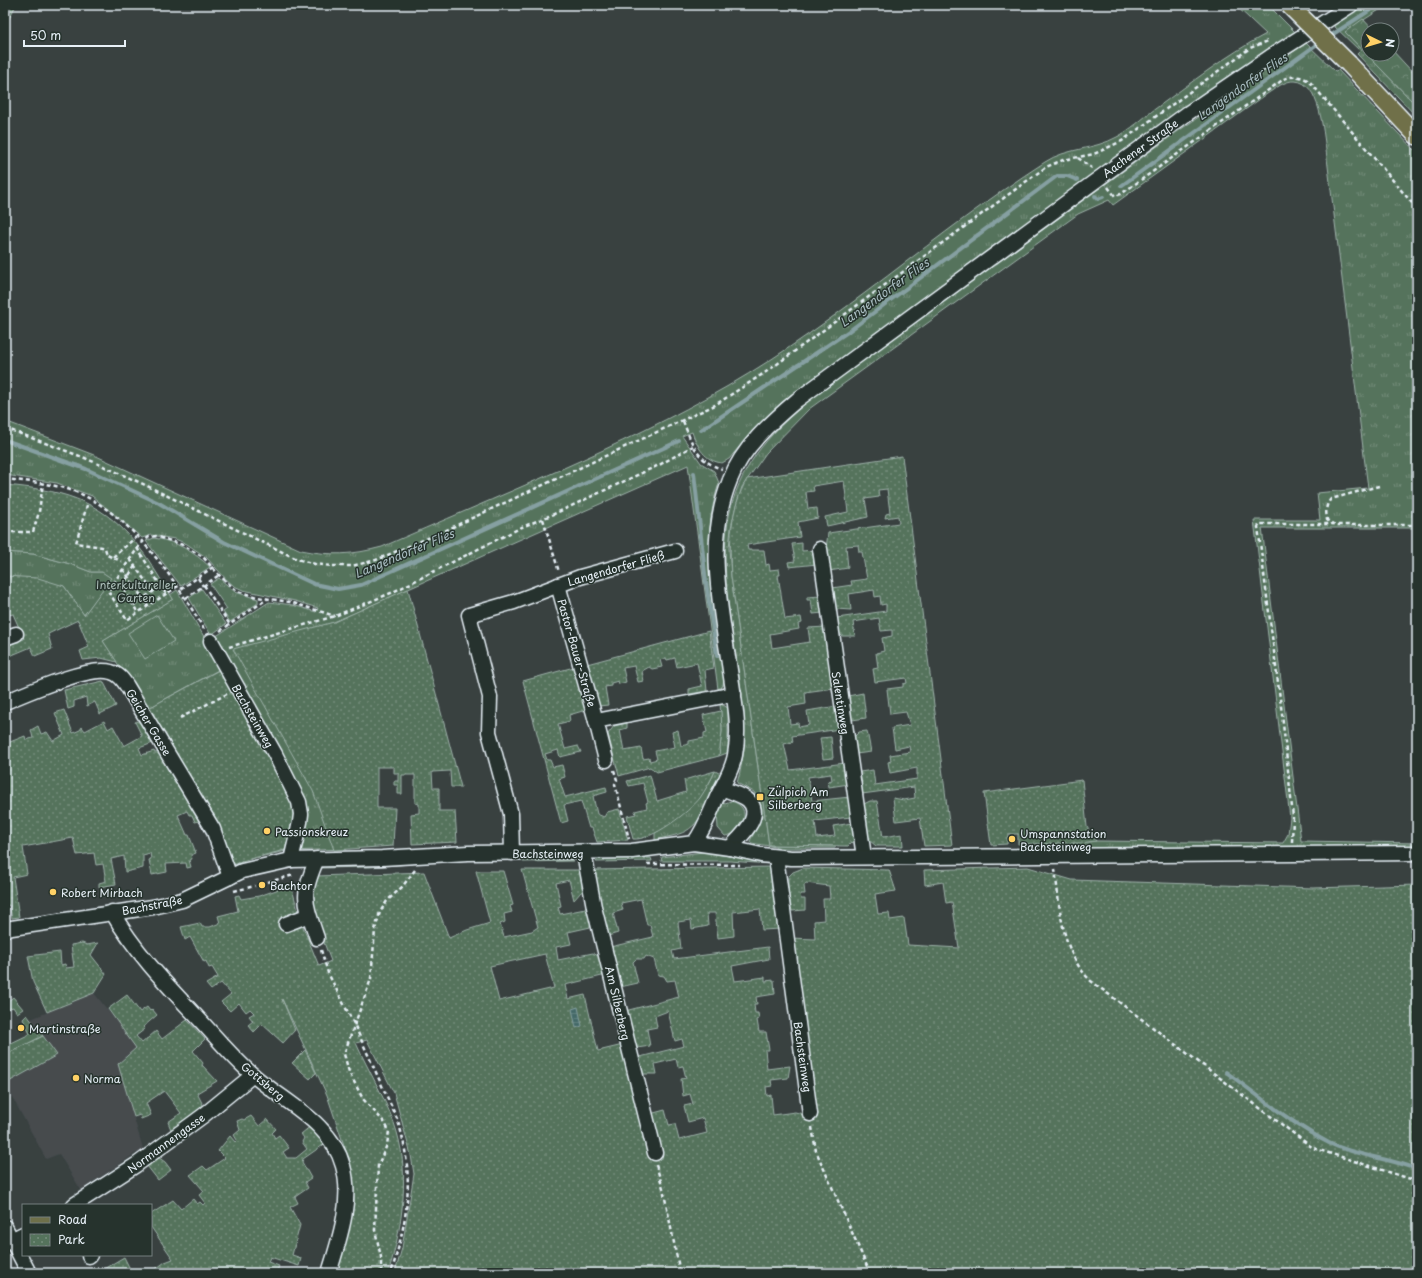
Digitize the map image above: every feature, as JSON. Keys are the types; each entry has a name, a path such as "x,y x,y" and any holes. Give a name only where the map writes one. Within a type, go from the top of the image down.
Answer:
{"main road":[{"path":"1289,5 1349,64 1417,136"}],"street":[{"name":"Aachener Straße","path":"694,842 704,828 731,771 735,756 737,734 734,694 719,590 716,549 723,501 734,472 760,436 796,400 935,300 1099,178 1270,57 1351,5"},
{"name":"Salentinweg","path":"820,549 864,857"},
{"name":"Langendorfer Fließ","path":"560,584 580,577 675,551"},
{"name":"Pastor-Bauer-Straße","path":"512,853 511,814 489,732 490,697 469,615 514,602 560,584 596,721 609,763"},
{"name":"Bachsteinweg","path":"212,644 290,781 300,808 300,822 291,860"},
{"name":"Geicher Gasse","path":"6,699 90,672 108,671 119,676 125,682 213,829 230,876"},
{"name":"Pastor-Bauer-Straße","path":"596,721 734,694"},
{"path":"722,788 749,801 753,810 750,825 730,848"},
{"name":"Bachsteinweg","path":"317,859 382,858 455,854 584,853 646,850 694,842 776,857 1417,853"},
{"name":"Am Silberberg","path":"584,853 594,907 654,1149"},
{"name":"Bachsteinweg","path":"776,857 810,1114"},
{"name":"Bachstraße","path":"5,929 153,907 182,900 230,876 248,869 291,860 317,859"},
{"path":"317,859 305,892 309,915 317,938"},
{"name":"Gottsberg","path":"112,912 128,937 161,979 253,1075 315,1123 330,1139 343,1165 346,1193 341,1234 329,1273"},
{"path":"286,924 309,915"},
{"name":"Normannengasse","path":"76,1204 136,1165 204,1116 253,1075"},
{"path":"5,1227 13,1239 29,1273"}],"path":[{"path":"5,10 8,5"},
{"path":"5,428 85,458 141,483 297,559 315,564 339,566 366,563 398,551 682,421 733,394 769,370 1046,167 1063,160 1094,154 1122,141 1250,48 1272,39"},
{"path":"1099,178 1115,196 1121,194 1284,79 1297,77 1304,78 1311,83 1417,209"},
{"path":"682,421 693,446 703,459 709,464 734,472"},
{"path":"212,644 335,616 391,593 522,527 543,519 661,464 693,446"},
{"path":"5,479 43,483 84,496 110,512 142,542 181,589 212,644"},
{"path":"5,532 33,532 39,512 43,483"},
{"path":"1333,524 1327,520 1326,514 1328,503 1331,499 1379,486"},
{"path":"87,505 76,543 105,548 107,554 121,561"},
{"path":"543,519 560,584"},
{"path":"1292,853 1293,826 1291,802 1258,527 1260,524 1417,525"},
{"path":"112,557 136,536"},
{"path":"178,586 127,620 108,591 142,542 150,537 156,536 175,542 197,553 237,591 290,602 335,616"},
{"path":"137,548 166,594"},
{"path":"130,558 153,592"},
{"path":"135,566 122,586 138,613"},
{"path":"181,589 213,567"},
{"path":"123,569 148,606"},
{"path":"186,598 219,575"},
{"path":"198,578 230,625"},
{"path":"137,591 147,584"},
{"path":"134,605 161,586"},
{"path":"212,644 230,625 267,598"},
{"path":"180,718 237,689"},
{"path":"609,763 616,780 615,784 630,842"},
{"path":"1054,855 1058,899 1066,942 1076,964 1091,981 1313,1148 1417,1181"},
{"path":"657,864 747,865"},
{"path":"381,1273 381,1257 375,1230 378,1192 378,1165 387,1144 389,1131 385,1122 363,1099 345,1061 345,1048 355,1026 371,979 375,930 380,912 387,901 402,887 418,866"},
{"path":"317,938 328,973 355,1026 398,1121 406,1153 409,1175 404,1229 392,1273"},
{"path":"810,1114 816,1151 870,1273"},
{"path":"654,1149 652,1152 663,1188 680,1273"}],"shaded area":[{"path":"94,993 137,1047 118,1064 144,1152 136,1153 81,1190 59,1154 46,1159 5,1084 57,1055 31,1019"}],"green space":[{"path":"5,5 16,5 5,26"},
{"path":"1235,5 1272,5 1274,7 1272,9 1296,33 944,283 781,403 754,429 729,459 722,463 716,462 702,452 696,443 692,432 682,436 701,463 714,471 719,483 713,507 709,555 712,603 724,676 723,686 718,689 688,465 334,622 315,628 347,849 286,851 254,858 230,866 230,864 285,850 291,834 220,669 147,709 103,641 173,599 170,595 177,590 207,642 269,602 293,605 316,612 318,608 295,601 243,590 234,586 206,557 187,544 175,539 151,535 142,538 92,496 57,483 5,475 5,421 94,455 301,550 342,554 361,552 382,547 557,471 644,431 728,386 769,361 849,305 965,217 1045,162 1053,157 1099,144 1117,137 1209,70 1251,42 1266,34"},
{"path":"1363,5 1387,5 1345,32 1360,47 1360,51 1333,25"},
{"path":"1363,19 1366,22 1360,22 1360,47 1345,32"},
{"path":"1306,43 1335,71 1338,70 1417,153 1417,528 1262,528 1301,841 1417,843 1417,846 1041,849 1041,844 1096,841 1283,843 1288,834 1290,818 1254,520 1320,520 1317,493 1368,488 1326,150 1319,109 1310,90 1303,84 1295,81 1284,83 1277,87 1113,205 1109,200 1078,214 809,409 766,453 742,487 735,509 729,548 731,576 769,845 836,846 835,848 782,848 751,843 750,841 760,822 761,813 754,792 737,783 745,737 744,710 726,583 725,548 729,515 739,485 755,455 780,426 815,396 1174,134"},
{"path":"1400,59 1417,77 1417,106 1374,62 1400,62"},
{"path":"1365,62 1374,62 1417,106 1417,117"},
{"path":"902,456 952,845 924,846 920,818 896,821 893,798 904,800 915,798 914,787 862,794 860,772 873,770 875,785 917,779 917,768 890,773 888,762 891,761 890,755 910,752 909,746 895,749 892,728 910,725 906,712 890,714 887,689 903,687 903,684 907,683 906,678 875,682 873,669 878,668 876,653 884,651 882,638 892,636 892,630 881,631 879,618 853,622 855,636 842,636 839,634 837,618 886,611 886,604 881,605 880,596 875,597 874,590 849,594 851,610 836,609 832,588 852,585 851,581 867,579 862,552 859,552 858,545 846,546 848,568 829,571 826,549 828,533 899,523 898,516 885,518 886,514 890,513 887,489 878,490 879,497 865,499 868,517 827,526 825,517 848,512 844,481 813,486 814,491 806,492 808,509 817,508 818,518 798,522 800,537 747,545 748,550 764,550 766,565 769,564 770,570 779,569 780,575 778,575 785,619 801,617 802,623 798,624 799,629 770,634 772,648 810,642 808,628 826,627 834,688 805,692 806,704 788,707 790,724 798,723 799,727 809,725 807,711 837,706 840,729 792,736 793,742 784,744 790,770 845,763 849,784 829,787 828,781 832,780 831,774 808,777 812,801 850,797 851,817 815,821 817,838 835,836 833,826 852,823 854,840 848,846 769,845 731,576 730,551 732,526 741,490 747,479"},
{"name":"Interkultureller Garten","path":"5,485 25,487 60,494 92,506 107,515 121,527 149,560 173,599 103,641 117,662 101,658 83,660 80,651 89,647 78,620 48,634 52,649 35,656 31,647 5,658 5,650 8,645 24,639 13,614 5,616 5,576 38,578 64,586 84,615 111,578 102,572 91,572 70,564 33,554 5,552"},
{"path":"154,538 162,539 184,548 210,567 181,586 146,541"},
{"path":"802,543 802,551 815,550 817,564 789,567 788,562 795,561 792,544"},
{"path":"5,552 33,554 70,564 91,572 102,572 112,578 84,615 64,586 5,577"},
{"path":"219,578 235,592 258,599 258,603 230,622 223,612 227,609 210,584"},
{"path":"202,589 226,624 211,635 189,598"},
{"path":"408,589 461,787 451,787 450,771 432,772 433,788 439,788 439,811 455,811 457,842 412,844 411,814 419,813 419,804 415,803 415,775 402,775 402,794 398,794 398,785 394,785 394,781 398,781 398,773 394,773 394,767 377,767 377,808 395,808 393,846 334,850 313,791 233,649 334,622"},
{"path":"821,596 823,613 813,614 811,600 807,600 807,597"},
{"path":"157,615 174,641 145,659 128,633"},
{"path":"709,631 714,668 705,670 707,691 689,694 689,689 702,686 697,663 677,667 675,658 667,660 666,658 660,660 662,667 652,669 649,667 642,671 644,681 638,682 634,666 623,668 626,682 619,684 618,681 611,683 611,686 605,687 608,705 599,706 587,664"},
{"path":"574,667 586,710 569,715 570,721 558,724 565,749 578,746 581,752 560,757 558,750 545,754 547,760 550,760 553,767 562,765 565,777 559,779 565,797 606,787 607,792 593,796 597,814 604,817 607,812 619,809 628,840 597,842 592,828 589,828 581,801 564,805 568,821 561,823 523,681"},
{"path":"221,669 290,793 293,814 291,836 285,850 230,864 147,709"},
{"path":"103,681 116,706 100,714 95,702 87,706 86,697 74,701 74,707 68,709 64,690"},
{"path":"863,693 866,718 852,720 848,696"},
{"path":"720,703 728,708 728,745 727,753 719,756 722,731"},
{"path":"64,710 73,733 80,730 82,727 85,731 104,721 108,729 113,726 124,746 142,736 135,722 142,719 156,742 139,748 142,755 154,751 155,753 162,752 203,820 195,822 192,815 189,815 187,811 178,815 187,835 189,835 196,853 191,855 192,859 189,860 191,867 187,868 186,863 166,864 167,872 152,875 149,860 151,859 150,853 143,855 143,868 125,872 124,856 111,859 116,884 99,887 99,883 106,881 103,864 96,865 94,853 77,855 73,838 23,847 27,874 13,877 19,917 12,918 9,905 5,906 5,744 25,736 26,740 33,738 31,730 38,726 41,734 47,732 53,741 64,735 55,713"},
{"path":"721,711 722,731 719,756 657,772 650,767 619,776 608,734 614,726 627,723 627,728 620,730 624,751 641,748 643,759 649,758 650,761 657,759 655,751 675,747 672,732 678,730 681,746 689,744 689,741 704,738 704,733 707,732 703,715"},
{"path":"867,731 871,752 856,754 854,737 859,732"},
{"path":"831,737 833,758 823,759 820,738"},
{"path":"715,771 721,774 707,806 693,826 682,833 655,840 655,833 674,821 698,799"},
{"path":"715,771 700,798 688,811 660,831 641,838 633,839 627,816 636,814 635,811 647,808 646,803 648,802 643,783 629,786 627,781 650,775 657,801 686,792 684,780"},
{"path":"1082,780 1087,827 1096,841 1080,843 1018,844 1018,834 1008,834 1007,844 991,845 984,793"},
{"path":"731,801 738,804 743,809 743,820 741,826 736,831 725,836 718,828 717,814 722,804"},
{"path":"870,801 877,801 883,837 902,834 903,846 876,846 869,840 864,804"},
{"path":"703,852 767,862 769,864 730,861 661,861 662,857"},
{"path":"651,858 652,861 596,862 598,859"},
{"path":"524,859 572,859 574,861 523,862"},
{"path":"422,860 425,863 370,867 321,868 322,864"},
{"path":"772,867 781,929 762,930 760,909 733,912 734,936 718,938 715,913 707,913 708,926 692,929 691,920 678,922 681,949 672,951 674,959 768,947 769,959 732,966 735,981 765,977 765,981 774,980 775,994 756,997 757,1004 754,1004 755,1013 758,1013 759,1019 757,1020 759,1032 766,1032 769,1050 765,1050 767,1069 790,1066 788,1078 771,1080 772,1086 766,1087 767,1096 771,1095 773,1115 795,1112 807,1115 790,938 815,939 814,921 824,920 823,899 830,899 829,886 806,883 804,886 805,894 800,894 801,899 805,899 805,910 792,911 788,892 788,877 793,872 803,868 889,870 896,891 875,894 878,914 889,913 890,920 904,918 908,945 959,948 952,902 946,903 943,882 925,885 924,870 1028,867 1072,880 1313,888 1417,885 1417,1273 395,1273 402,1248 414,1174 411,1155 394,1093 367,1040 356,1043 390,1113 399,1141 404,1179 401,1217 398,1236 388,1273 336,1273 354,1202 350,1163 327,1095 282,999 295,1030 283,1043 262,1024 254,1032 248,1025 253,1021 249,1016 254,1013 250,1009 246,1012 239,1003 230,1011 221,1002 231,994 221,983 211,990 206,984 218,977 212,967 209,968 206,961 204,962 190,937 185,940 181,927 200,923 202,927 210,927 220,923 218,916 238,911 235,896 239,895 241,899 259,896 291,885 301,922 319,966 331,961 310,906 317,876 424,872 449,938 467,930 490,923 476,871 503,871 513,905 510,906 512,912 504,914 505,922 500,924 504,937 532,931 538,927 522,870 581,870 586,891 581,892 574,900 569,880 556,883 561,906 558,907 560,914 590,908 595,926 568,932 571,944 556,947 558,960 593,953 603,959 606,975 565,985 568,999 585,995 598,1051 623,1045 650,1114 665,1110 669,1125 675,1124 679,1140 707,1133 703,1118 688,1122 684,1106 693,1104 690,1094 683,1096 681,1079 686,1078 683,1066 678,1067 676,1059 655,1064 657,1074 640,1074 636,1058 684,1046 682,1039 675,1041 668,1011 655,1016 657,1027 647,1029 650,1046 634,1047 625,1011 679,997 675,980 667,981 664,976 658,975 654,959 646,956 644,959 636,959 633,962 638,983 620,987 610,947 653,937 650,925 647,925 641,899 621,903 623,910 613,913 618,933 608,936 592,870","holes":["545,954 554,988 499,1001 490,966"]},
{"path":"82,943 87,945 98,943 91,955 106,974 94,993 47,1012 33,982 28,956 60,952 61,965 65,964 66,968 74,967 71,945"},
{"path":"127,995 140,1012 147,1007 150,1011 152,1009 157,1015 143,1027 145,1029 136,1036 142,1043 156,1031 162,1039 187,1020 205,1039 193,1051 203,1063 202,1065 217,1081 197,1093 205,1109 172,1132 168,1122 181,1113 164,1091 146,1103 151,1115 141,1119 140,1115 134,1117 118,1064 136,1048 108,1009"},
{"path":"13,997 23,1009 17,1013 13,1007 5,1010 5,1004"},
{"path":"27,1015 43,1036 5,1055 5,1046 30,1034 23,1019"},
{"path":"43,1036 57,1055 5,1084 5,1055"},
{"path":"305,1050 316,1073 310,1079 292,1063"},
{"path":"251,1116 259,1126 267,1119 276,1129 272,1133 275,1138 279,1135 289,1148 283,1152 287,1158 296,1158 307,1149 302,1142 304,1138 301,1134 312,1125 326,1143 303,1159 302,1162 311,1178 305,1182 308,1188 295,1197 298,1203 290,1207 300,1225 292,1255 301,1258 299,1266 270,1257 268,1262 279,1266 277,1271 281,1273 150,1273 165,1262 173,1259 152,1228 152,1213 173,1200 181,1209 193,1199 197,1204 200,1202 203,1205 205,1203 199,1195 204,1191 190,1175 203,1166 207,1170 225,1158 218,1151 230,1136 235,1142 237,1140 234,1135 240,1130 237,1121 242,1119 244,1120"},
{"path":"155,1155 165,1162 171,1170 158,1180 144,1162"},
{"path":"124,1257 132,1273 97,1273"}],"water":[{"path":"578,1007 582,1026 576,1028 572,1009"}],"waterway":[{"name":"Langendorfer Flies","path":"1327,38 1378,5"},
{"name":"Langendorfer Flies","path":"1121,186 1320,42"},
{"name":"Langendorfer Flies","path":"701,430 849,331 1057,176 1067,176 1077,180"},
{"name":"Langendorfer Flies","path":"1095,196 1098,199 1103,197"},
{"name":"Langendorfer Flies","path":"5,440 86,469 159,503 224,542 314,584 338,589 361,585 679,441"},
{"path":"694,473 706,582 717,656"},
{"path":"1226,1072 1289,1119 1329,1143 1350,1151 1417,1169"}],"place":[{"name":"Zülpich Am Silberberg","path":"760,797"},
{"name":"Passionskreuz","path":"267,831"},
{"name":"Umspannstation Bachsteinweg","path":"1012,839"},
{"name":"Bachtor","path":"262,885"},
{"name":"Robert Mirbach","path":"53,892"},
{"name":"Martinstraße","path":"21,1028"},
{"name":"Norma","path":"76,1078"}]}
